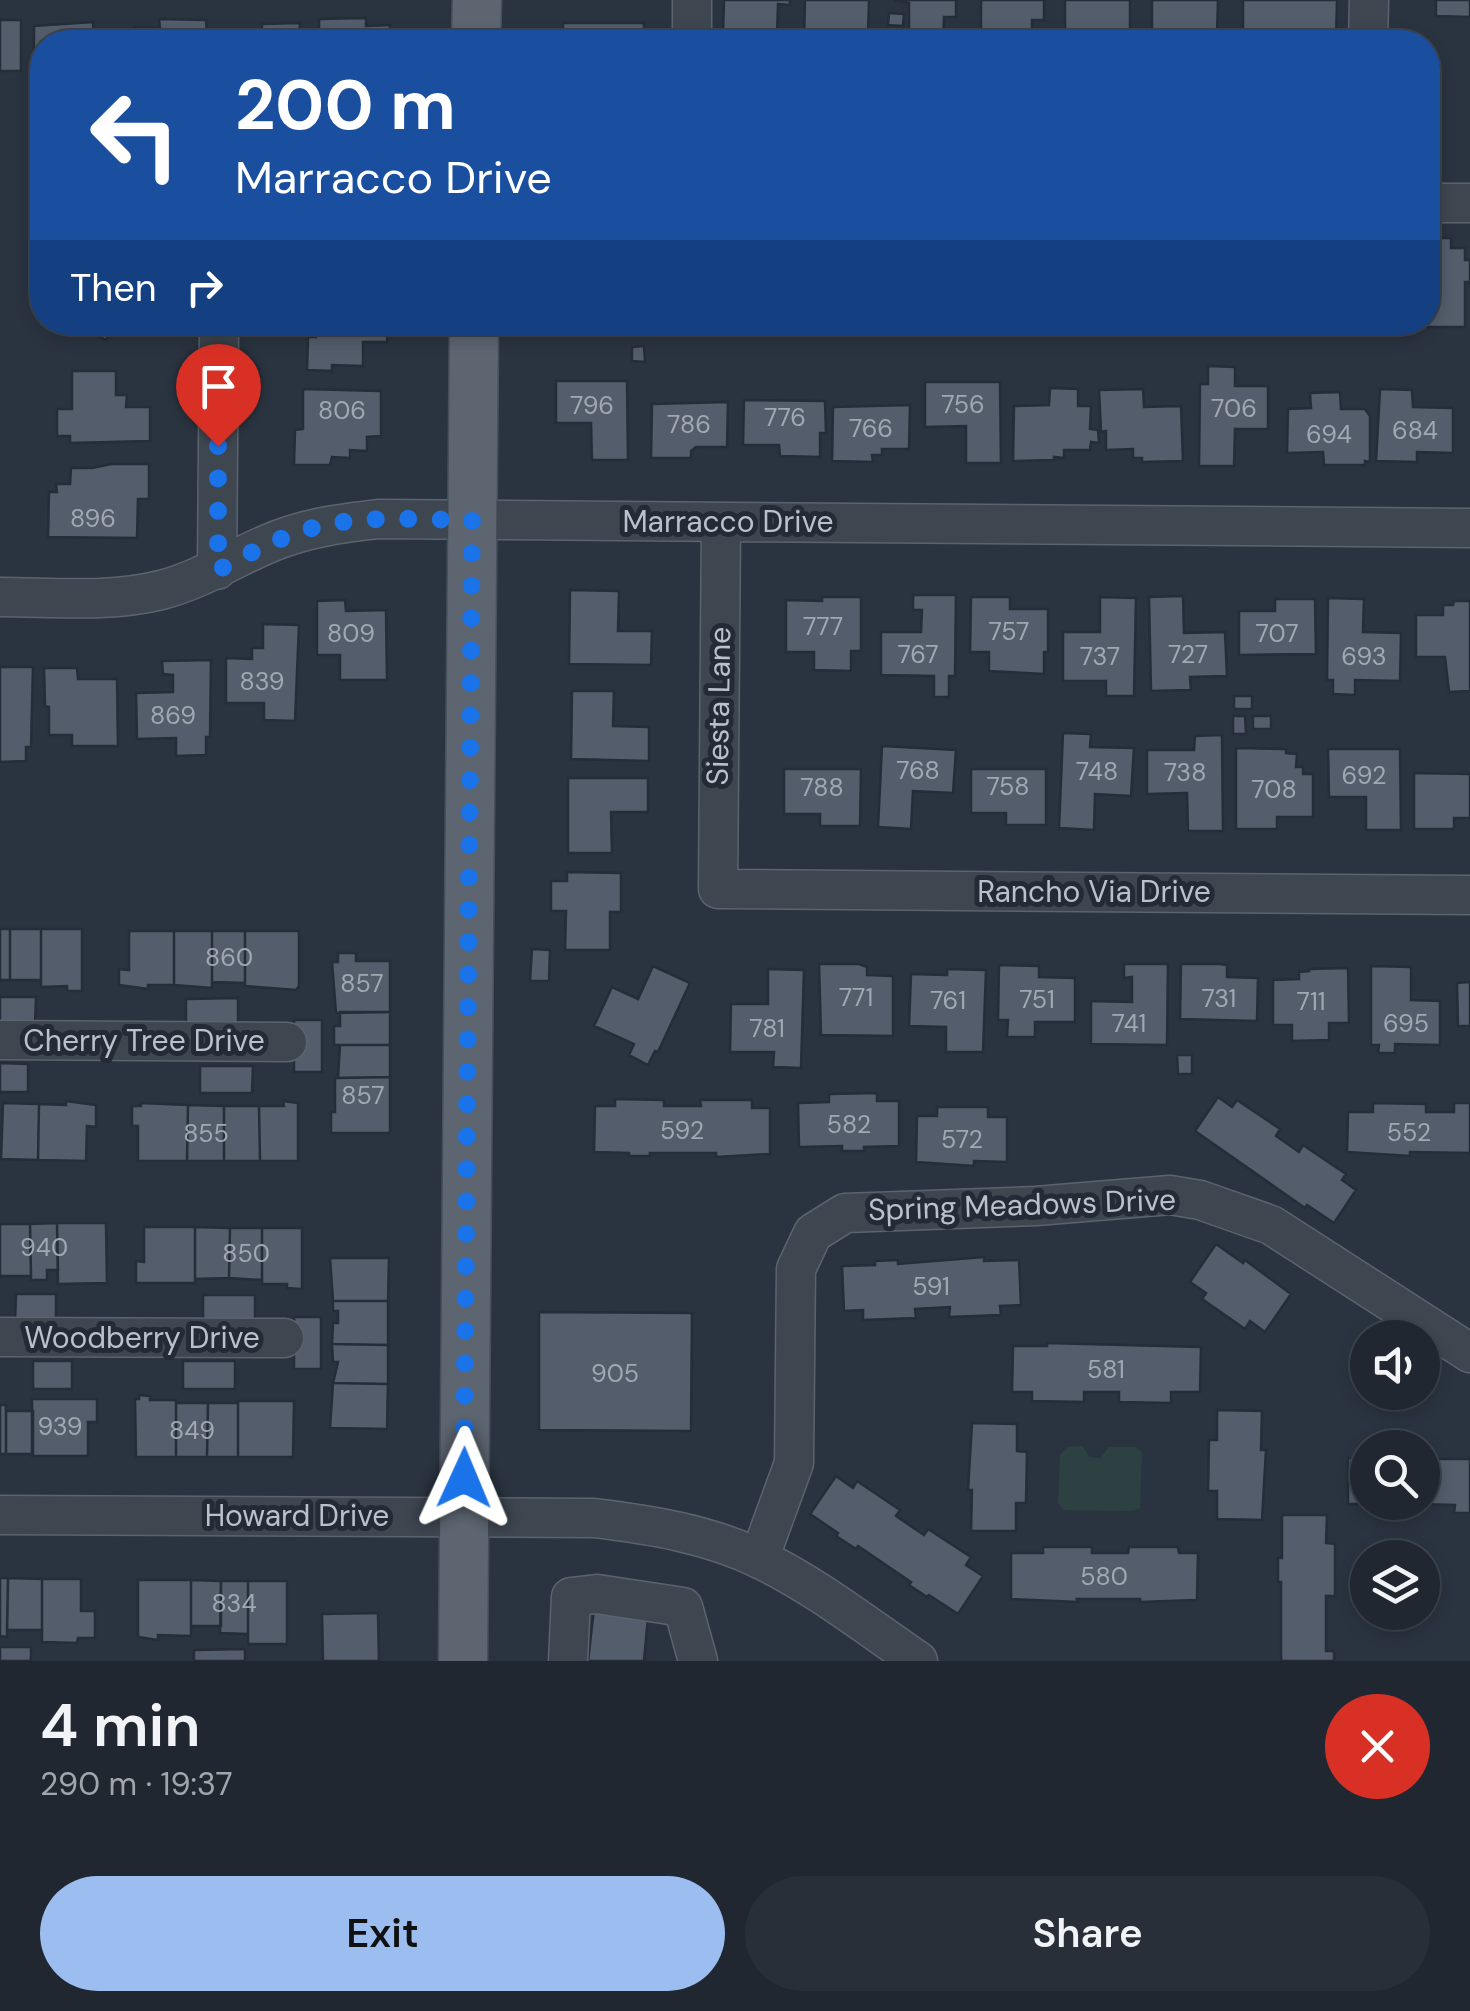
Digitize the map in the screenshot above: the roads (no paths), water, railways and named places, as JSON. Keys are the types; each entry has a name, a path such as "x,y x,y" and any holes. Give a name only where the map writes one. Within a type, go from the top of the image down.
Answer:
{"main road":[{"path":"476,0 476,30"},
{"path":"463,1661 474,335"}],"street":[{"path":"692,0 692,30"},
{"path":"1368,30 1369,0"},
{"path":"1440,203 1470,202"},
{"path":"218,570 219,335"},
{"name":"Marracco Drive","path":"0,597 115,597 159,590 218,570 278,539 325,525 378,519 1470,528"},
{"name":"Siesta Lane","path":"718,889 721,522"},
{"name":"Rancho Via Drive","path":"718,889 1470,896"},
{"name":"Cherry Tree Drive","path":"0,1040 287,1042"},
{"name":"Spring Meadows Drive","path":"759,1559 794,1462 796,1269 814,1232 845,1213 1036,1206 1170,1195 1200,1200 1271,1225 1470,1354"},
{"name":"Woodberry Drive","path":"0,1337 284,1338"},
{"name":"Howard Drive","path":"0,1515 594,1518 651,1525 704,1538 759,1559 798,1580 918,1661"},
{"path":"568,1661 572,1597 597,1594 683,1607 698,1661"}]}
